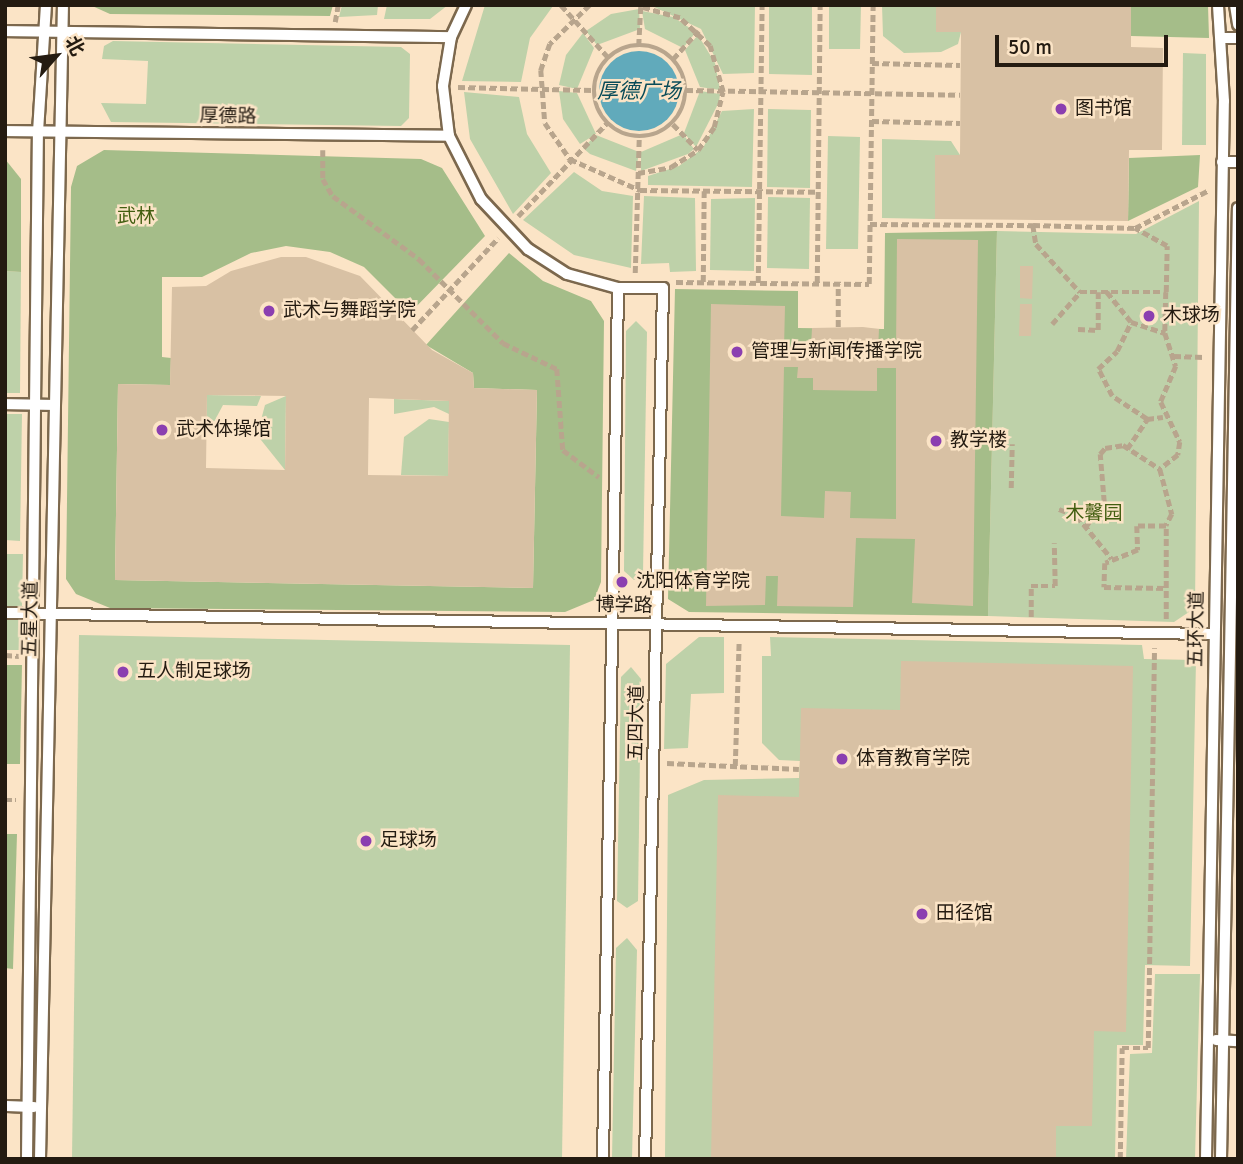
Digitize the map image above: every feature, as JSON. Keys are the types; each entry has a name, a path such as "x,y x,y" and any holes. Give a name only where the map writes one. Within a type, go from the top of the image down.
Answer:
{"lane":[{"name":"五星大道","path":"27,1159 38,132 42,32 46,5"},
{"name":"五星大道","path":"40,1159 51,404 57,132 63,5"},
{"path":"466,5 452,37 443,86 449,136 464,174 507,229 547,264 618,288 663,288"},
{"name":"五环大道","path":"1206,1159 1224,101 1218,5"},
{"path":"1235,5 1238,25"},
{"path":"5,31 452,37"},
{"path":"1221,38 1238,38"},
{"name":"厚德路","path":"5,131 449,136"},
{"path":"1222,162 1238,162"},
{"name":"五环大道","path":"1221,1159 1235,499 1238,208"},
{"name":"五四大道","path":"603,1159 610,624 618,288"},
{"name":"五四大道","path":"645,1159 663,288"},
{"path":"5,404 51,404"},
{"path":"1218,499 1235,499"},
{"name":"博学路","path":"5,613 1214,634"},
{"path":"1208,1040 1238,1041"},
{"path":"5,1106 41,1107"}],"path":[{"path":"561,5 608,57"},
{"path":"590,5 572,18 545,55 540,88 545,123 570,159 637,190 818,192"},
{"path":"758,283 762,5"},
{"path":"817,284 820,5"},
{"path":"663,288 703,282 869,284 873,5"},
{"path":"638,173 671,167 698,150 714,128 723,92 715,58 698,31 671,13 641,6 639,44"},
{"path":"673,59 698,31"},
{"path":"639,44 673,59 686,90 673,124 639,137 607,123 593,90 608,57 639,44"},
{"path":"872,63 960,65"},
{"path":"443,86 593,90"},
{"path":"686,90 960,95"},
{"path":"872,121 960,123"},
{"path":"412,330 570,159 607,123"},
{"path":"673,124 698,150"},
{"path":"323,135 323,179 333,196 358,209 450,288 503,343 557,369 563,450 613,486"},
{"path":"635,289 639,137"},
{"path":"1135,228 1211,189"},
{"path":"703,282 704,191"},
{"path":"870,223 1135,228 1167,246 1165,333 1174,356 1163,417 1180,442 1178,455 1160,469"},
{"path":"1033,225 1036,244 1080,292 1166,292"},
{"path":"838,284 838,327"},
{"path":"1052,324 1080,292"},
{"path":"1078,329 1098,330 1098,292"},
{"path":"1107,292 1131,322 1165,333"},
{"path":"1131,322 1098,378 1147,419 1163,417"},
{"path":"1174,356 1204,356"},
{"path":"1128,449 1147,419"},
{"path":"1011,488 1012,444"},
{"path":"1086,526 1104,502 1100,454 1116,444 1160,469 1170,488 1166,526 1166,588 1160,633 1147,1048 1122,1048 1120,1159"},
{"path":"1059,509 1086,526 1112,559"},
{"path":"1166,526 1137,526 1138,550 1105,564 1104,587 1166,588"},
{"path":"1031,631 1031,586 1055,586 1054,543"},
{"path":"735,766 740,625"},
{"path":"653,762 799,769"}],"green space":[{"path":"90,5 333,5 330,16 110,14"},
{"path":"342,5 378,5 377,15 339,17"},
{"path":"387,5 448,5 430,19 384,19"},
{"path":"485,5 553,6 530,38 521,82 462,81"},
{"path":"650,5 755,5 754,73 723,74 701,29"},
{"path":"769,5 812,5 812,75 769,74"},
{"path":"829,5 861,5 860,49 829,49"},
{"path":"882,5 936,5 936,32 961,32 958,44 941,52 904,53 883,36"},
{"path":"1131,5 1208,5 1209,38 1131,36"},
{"path":"639,9 640,29 597,45 586,31 611,14"},
{"path":"642,11 673,17 696,32 683,48 645,29"},
{"path":"583,33 594,48 577,89 559,85 566,55"},
{"path":"698,35 715,63 720,90 700,87 685,50"},
{"path":"113,41 401,47 410,54 409,118 401,126 111,122 101,103 146,104 148,61 102,59 104,46"},
{"path":"1183,53 1206,54 1206,145 1182,145"},
{"path":"559,91 577,93 596,134 580,144 563,119"},
{"path":"700,91 720,94 719,102 696,147 684,133"},
{"path":"464,92 519,97 527,134 551,173 513,214 470,139"},
{"path":"754,109 752,187 648,185 648,176 679,166 703,148 722,111"},
{"path":"768,109 811,110 810,188 767,187"},
{"path":"683,134 694,149 688,154 641,171 641,152"},
{"path":"596,135 639,152 636,171 590,154 583,148"},
{"path":"828,136 860,137 858,249 826,249"},
{"path":"882,139 951,141 960,155 935,155 935,219 882,218"},
{"name":"武林","path":"104,150 421,159 442,168 485,236 410,313 364,267 330,252 286,246 251,253 202,277 162,277 162,357 171,358 170,385 118,384 115,580 533,588 537,390 474,388 473,373 426,345 509,253 543,281 591,301 604,321 601,582 594,600 565,612 110,608 76,594 66,579 71,187 77,166"},
{"path":"1200,155 1198,187 1128,221 1129,158"},
{"path":"5,159 21,179 21,272 5,271"},
{"path":"574,172 602,191 633,196 631,268 574,255 523,220"},
{"path":"644,196 695,198 696,271 670,272 669,263 641,264"},
{"path":"768,197 810,198 809,269 767,268"},
{"path":"755,198 754,271 710,270 711,199"},
{"name":"木馨园","path":"1199,201 1195,608 1174,622 988,616 997,231 1136,234"},
{"path":"997,231 988,616 689,612 668,599 675,289 798,291 798,328 884,329 885,233"},
{"path":"5,271 21,272 20,393 5,393"},
{"path":"636,321 647,332 643,573 634,580 624,571 626,331"},
{"path":"207,395 261,396 257,406 223,405 206,437"},
{"path":"286,396 285,470 257,435 265,405"},
{"path":"394,399 449,401 449,414 434,407 394,414"},
{"path":"5,414 22,414 20,541 5,540"},
{"path":"429,419 449,422 448,476 401,475 404,437"},
{"path":"5,554 23,554 21,650 5,650"},
{"path":"79,635 570,645 562,1159 72,1159"},
{"path":"699,637 724,637 724,693 691,694 688,748 664,749 666,664"},
{"name":"田径馆","path":"770,637 1142,645 1144,659 1196,660 1190,966 1145,965 1143,1045 1117,1045 1115,1159 665,1159 668,795 704,780 799,778 800,761 779,760 762,743 762,656 771,656"},
{"path":"5,665 22,665 20,764 5,764"},
{"path":"631,667 641,679 638,901 627,908 617,901 621,677"},
{"path":"5,834 17,834 13,969 5,968"},
{"path":"627,938 637,950 632,1159 612,1159 616,948"},
{"path":"1155,974 1200,974 1195,1159 1126,1159 1130,1054 1152,1053"}],"water":[{"name":"厚德广场","path":"631,51 647,51 668,62 679,83 679,99 668,120 647,131 631,131 617,125 605,113 599,99 599,83 605,69 617,57"}],"building":[{"name":"图书馆","path":"936,5 1131,5 1131,47 1163,48 1162,150 1129,150 1128,221 935,219 935,155 960,155 961,32 936,32"},
{"name":"教学楼","path":"897,239 978,240 973,606 912,603 915,539 856,538 853,607 777,606 778,576 766,576 765,605 706,606 711,304 785,306 784,348 811,347 812,328 863,327 879,329 878,351 896,351","holes":["784,367 798,367 797,378 813,378 813,390 877,391 877,368 896,368 896,519 850,518 851,492 825,491 824,518 781,516"]},
{"name":"武术体操馆","path":"281,257 306,257 360,276 432,350 473,373 474,388 537,390 533,588 115,580 118,384 170,385 172,287 206,286 231,271","holes":["207,395 286,396 285,470 206,468","369,398 449,401 448,476 368,475"]},
{"path":"1020,266 1033,266 1032,299 1020,298"},
{"path":"1020,304 1032,304 1031,336 1019,336"},
{"name":"田径馆","path":"901,661 1133,666 1126,1032 1094,1031 1092,1126 1056,1126 1056,1159 711,1159 718,795 799,797 801,708 900,710"}],"place":[{"name":"图书馆","path":"1061,109"},
{"name":"武术与舞蹈学院","path":"269,311"},
{"name":"木球场","path":"1149,316"},
{"name":"管理与新闻传播学院","path":"737,352"},
{"name":"武术体操馆","path":"162,430"},
{"name":"教学楼","path":"936,441"},
{"name":"沈阳体育学院","path":"622,582"},
{"name":"五人制足球场","path":"123,672"},
{"name":"体育教育学院","path":"842,759"},
{"name":"足球场","path":"366,841"},
{"name":"田径馆","path":"922,914"}]}
